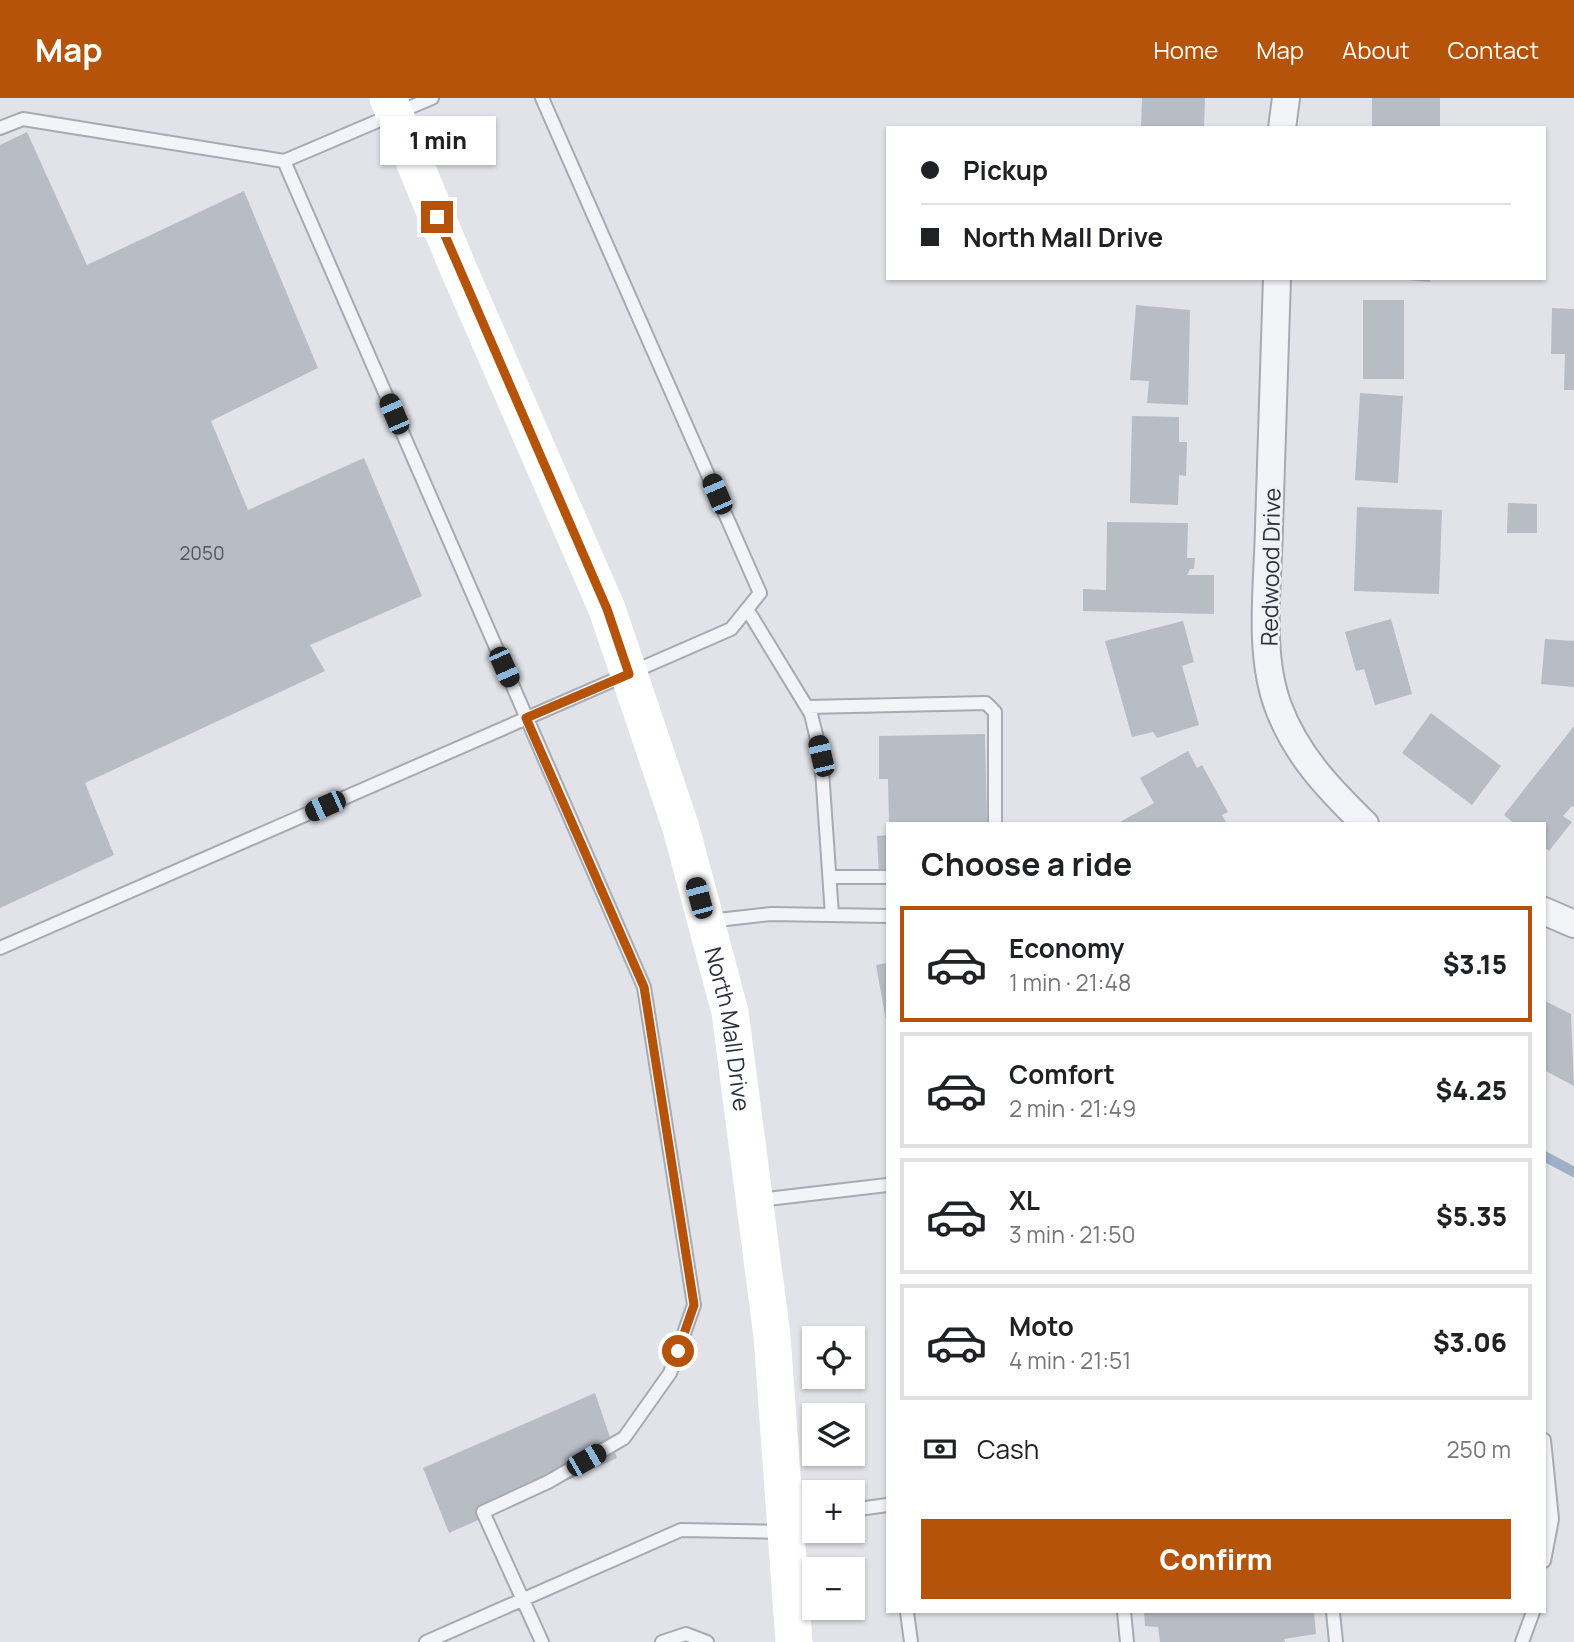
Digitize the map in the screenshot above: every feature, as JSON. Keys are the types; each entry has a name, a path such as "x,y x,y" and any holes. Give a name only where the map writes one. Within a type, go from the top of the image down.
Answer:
{"street":[{"path":"1282,126 1286,98"},
{"name":"North Mall Drive","path":"392,106 464,281 607,609 681,828 730,1012 799,1527 794,1642"},
{"name":"Redwood Drive","path":"1277,280 1267,603 1269,661 1277,704 1295,745 1323,783 1363,822"}],"lane":[{"path":"0,128 23,119 284,161 392,106 432,98"},
{"path":"0,948 731,629 760,593 542,98"},
{"path":"284,161 644,987 694,1305 670,1373 624,1438 548,1482 482,1512 542,1642"},
{"path":"747,609 807,707 821,756 832,915"},
{"path":"807,707 986,703 995,712 995,822"},
{"path":"830,877 886,877"},
{"path":"706,922 771,914 886,916"},
{"path":"754,1200 886,1185"},
{"path":"1546,1472 1552,1519 1546,1550"},
{"path":"865,1508 886,1505"},
{"path":"426,1642 681,1530 799,1527"},
{"path":"907,1613 911,1642"},
{"path":"1124,1613 1127,1642"},
{"path":"1333,1613 1336,1642"},
{"path":"1522,1642 1533,1613"},
{"path":"663,1642 686,1634 707,1642"}],"building":[{"path":"1142,98 1205,98 1204,126 1141,126"},
{"path":"1372,98 1440,98 1440,126 1372,126"},
{"path":"27,132 87,265 244,191 318,368 211,421 248,510 364,458 422,596 310,645 325,671 85,783 114,855 0,908 0,145"},
{"path":"1363,300 1404,300 1404,379 1363,379"},
{"path":"1136,305 1190,310 1188,405 1147,403 1149,381 1130,380"},
{"path":"1552,308 1574,309 1574,390 1564,390 1565,354 1551,354"},
{"path":"1360,393 1403,396 1398,483 1355,480"},
{"path":"1132,416 1179,417 1179,442 1187,442 1186,476 1179,475 1178,505 1130,503"},
{"path":"1508,503 1537,504 1537,533 1507,533"},
{"path":"1357,507 1442,510 1439,594 1354,591"},
{"path":"1107,522 1188,523 1187,558 1195,558 1194,569 1190,569 1187,575 1214,575 1214,614 1083,611 1083,589 1106,590"},
{"path":"1391,619 1412,694 1375,705 1364,669 1356,671 1345,632"},
{"path":"1183,621 1194,662 1182,666 1199,725 1157,738 1153,732 1132,737 1105,641"},
{"path":"1545,639 1574,641 1574,687 1541,684"},
{"path":"1431,713 1501,766 1472,805 1402,753"},
{"path":"1574,726 1574,807 1563,816 1572,822 1549,851 1546,849 1546,822 1513,822 1504,815"},
{"path":"985,734 987,822 889,822 888,779 879,779 879,736"},
{"path":"1188,751 1197,768 1202,765 1228,812 1222,815 1226,822 1120,822 1154,803 1140,778"},
{"path":"886,835 886,877 879,877 877,836"},
{"path":"886,963 886,1020 876,965"},
{"path":"1546,1002 1571,1014 1574,1086 1546,1071"},
{"path":"595,1393 617,1458 449,1533 423,1468"},
{"path":"1144,1613 1314,1613 1316,1634 1284,1639 1285,1642 1160,1642 1158,1627 1145,1626"}],"waterway":[{"path":"1546,1157 1574,1172"}],"route":[{"path":"437,217 607,609 629,674 526,718 644,987 694,1305 678,1351"}]}
